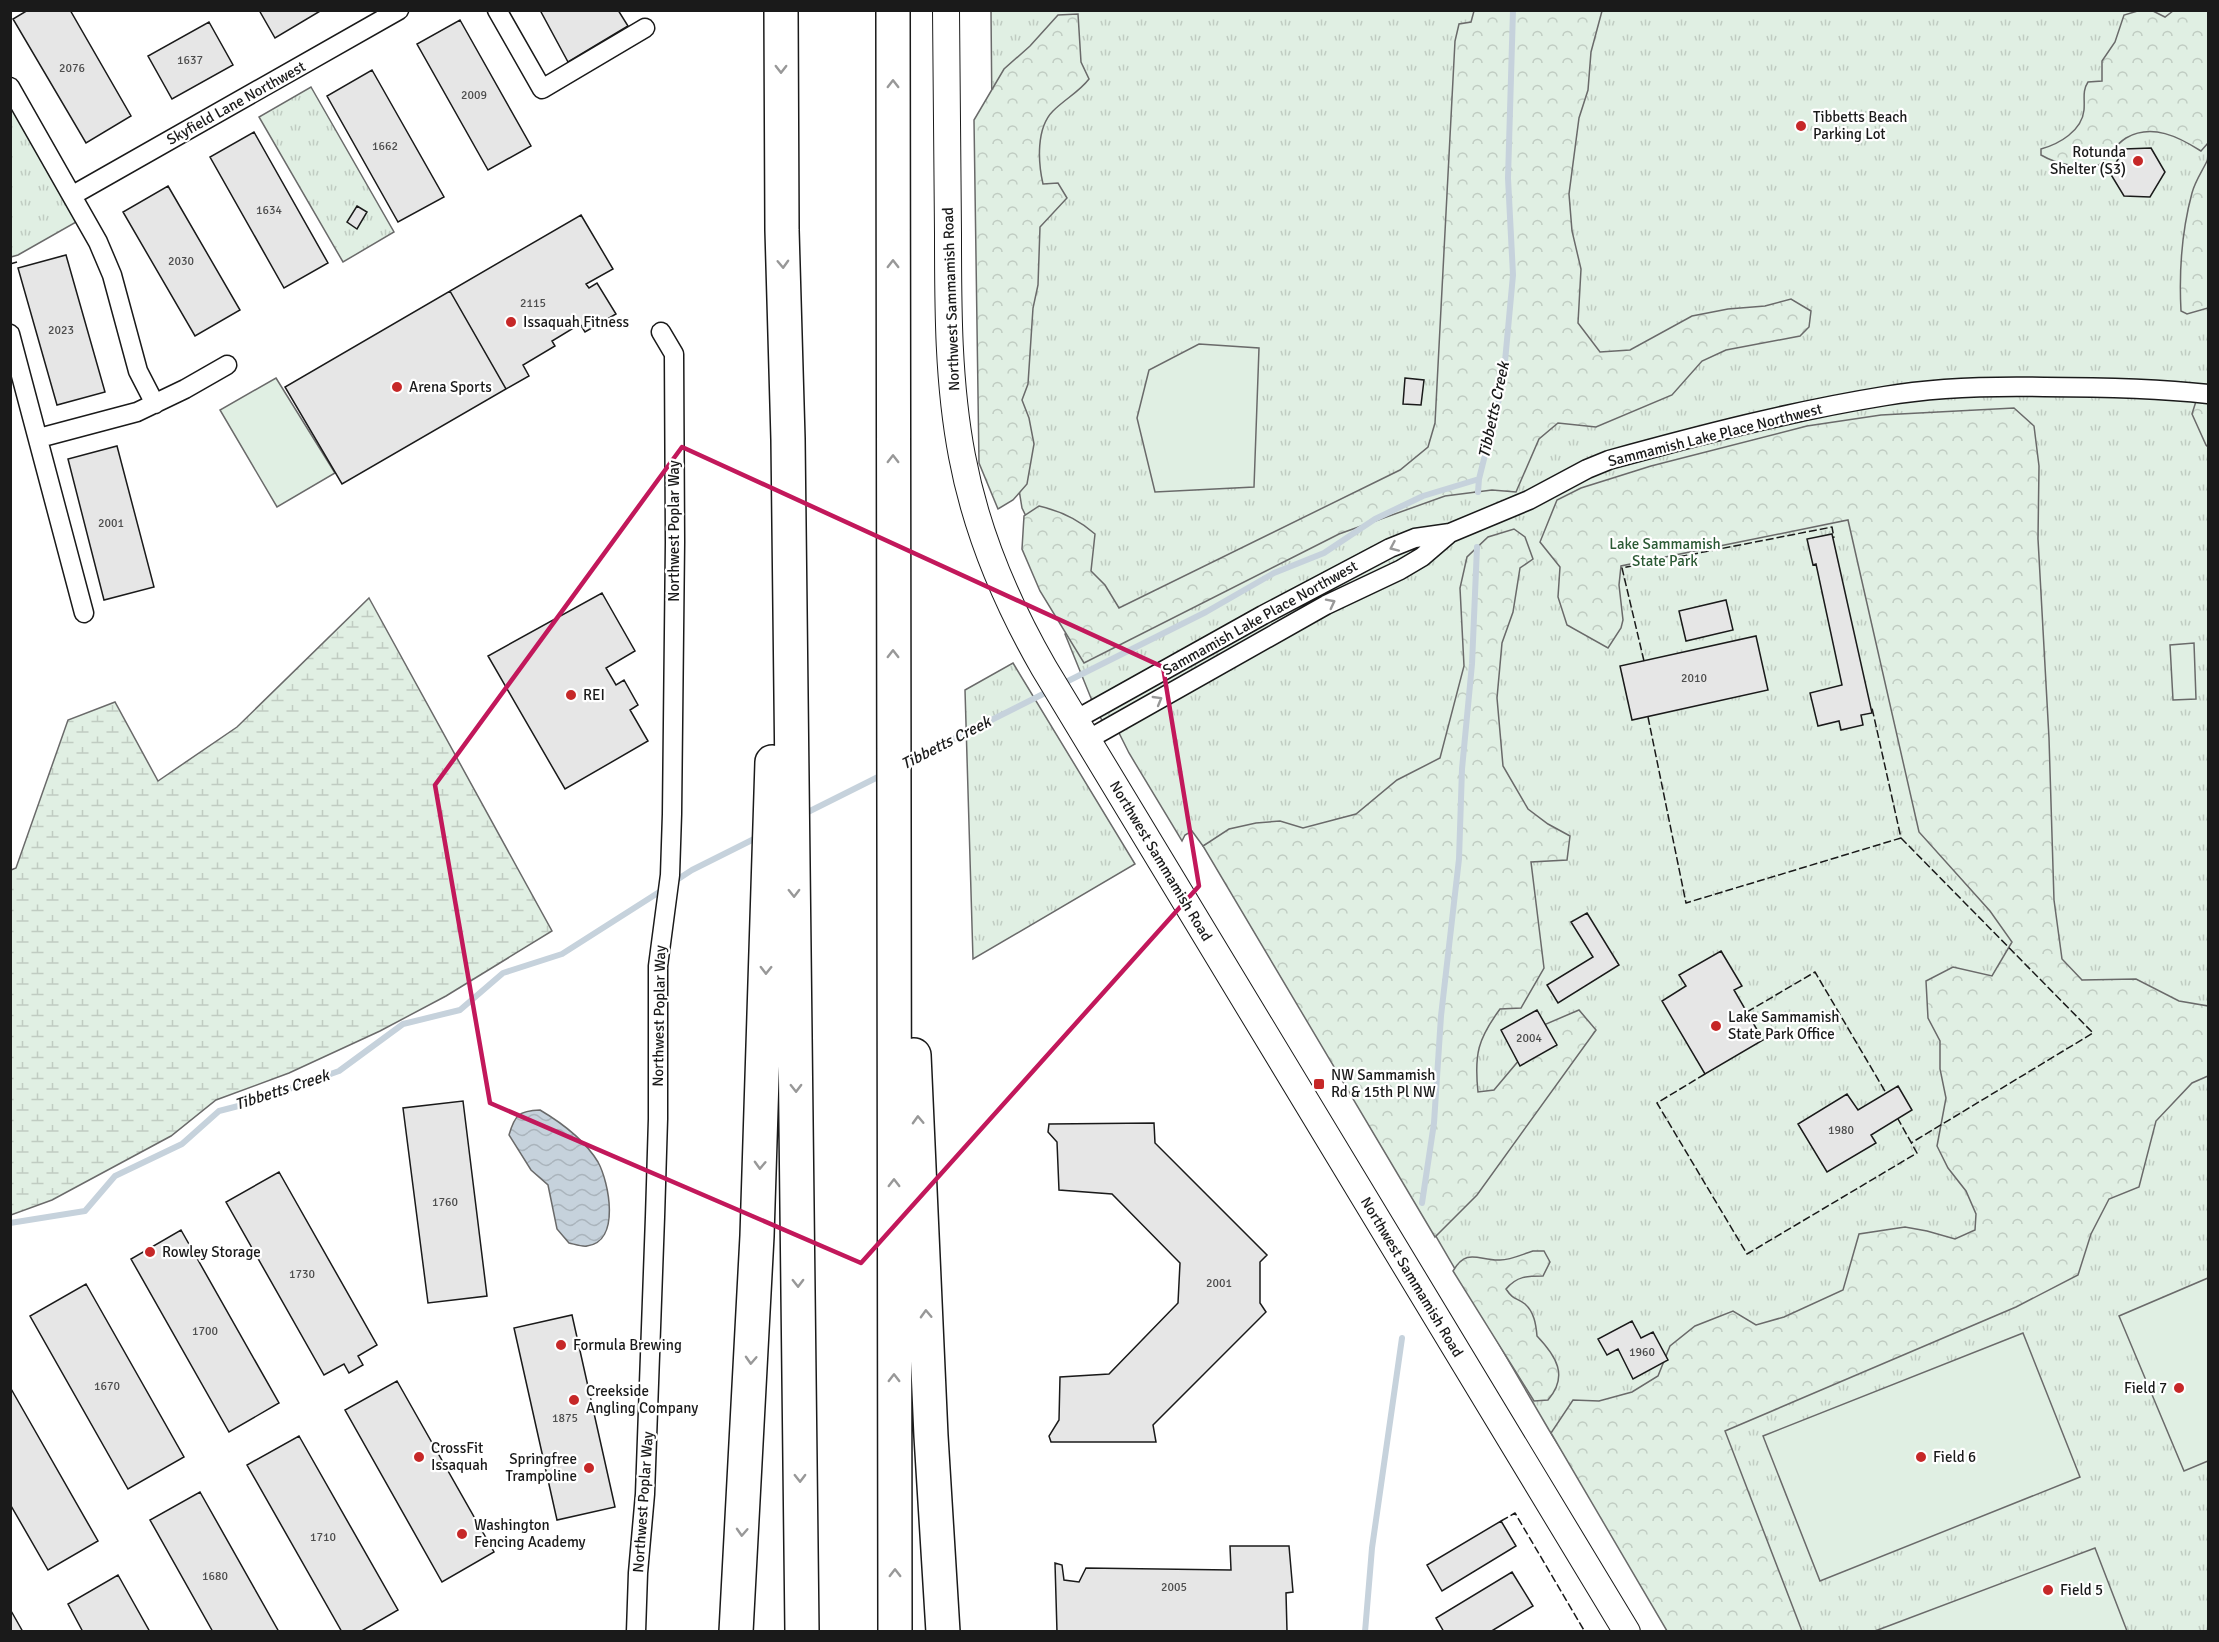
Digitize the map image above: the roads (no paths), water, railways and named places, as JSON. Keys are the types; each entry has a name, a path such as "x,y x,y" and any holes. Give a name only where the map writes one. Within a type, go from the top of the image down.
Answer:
{"highway":[{"path":"781,10 782,230 788,439 781,842 802,1632"},
{"path":"893,10 895,1632"},
{"path":"894,784 918,1105 931,1436 943,1632"},
{"path":"736,1632 781,842"},
{"path":"931,1436 933,1632"}],"street":[{"name":"Skyfield Lane Northwest","path":"73,195 399,10"},
{"path":"497,10 542,89 645,28"},
{"name":"Northwest Sammamish Road","path":"946,10 948,315 952,379 958,432 969,488 993,562 1020,624 1044,668 1627,1632"},
{"path":"10,87 98,242 112,275 138,371 155,404"},
{"name":"Northwest Poplar Way","path":"636,1632 645,1494 656,1206 658,966 670,875 675,554 674,354 661,332"},
{"path":"10,334 84,613"},
{"path":"39,438 137,412 227,365"},
{"name":"Sammamish Lake Place Northwest","path":"1075,720 1263,615 1390,548 1415,538 1450,533 1529,500 1587,469 1610,460 1773,417 1887,395 1988,386 2106,387 2208,394"}],"water":[{"path":"540,1110 579,1139 598,1162 602,1171 606,1183 609,1210 605,1234 598,1242 585,1246 569,1243 557,1229 548,1185 531,1170 509,1135 513,1122 519,1115 527,1111"}],"waterway":[{"name":"Tibbetts Creek","path":"1062,684 1206,612 1274,573 1324,553 1375,519 1423,496 1479,479 1503,383 1513,275 1508,178 1513,10"},
{"path":"1478,492 1479,479"},
{"path":"1422,1203 1434,1123 1441,1016 1459,859 1462,769 1472,664 1477,547"},
{"name":"Tibbetts Creek","path":"904,764 1051,690"},
{"name":"Tibbetts Creek","path":"802,815 884,774"},
{"name":"Tibbetts Creek","path":"672,883 692,870 758,837"},
{"name":"Tibbetts Creek","path":"10,1223 85,1211 115,1176 182,1144 219,1111 250,1103 339,1071 403,1024 460,1010 503,973 562,954 664,889"},
{"path":"1365,1632 1372,1548 1402,1338"}],"place":[{"name":"Tibbetts Beach Parking Lot","path":"1801,126"},
{"name":"Rotunda Shelter (S3)","path":"2138,161"},
{"name":"Issaquah Fitness","path":"511,322"},
{"name":"Arena Sports","path":"397,387"},
{"name":"REI","path":"571,695"},
{"name":"Lake Sammamish State Park Office","path":"1716,1026"},
{"name":"NW Sammamish Rd & 15th Pl NW","path":"1319,1084"},
{"name":"Rowley Storage","path":"150,1252"},
{"name":"Formula Brewing","path":"561,1345"},
{"name":"Field 7","path":"2179,1388"},
{"name":"Creekside Angling Company","path":"574,1400"},
{"name":"CrossFit Issaquah","path":"419,1457"},
{"name":"Field 6","path":"1921,1457"},
{"name":"Springfree Trampoline","path":"589,1468"},
{"name":"Washington Fencing Academy","path":"462,1534"},
{"name":"Field 5","path":"2048,1590"}],"park label":[{"name":"Lake Sammamish State Park","path":"1665,552"}]}
